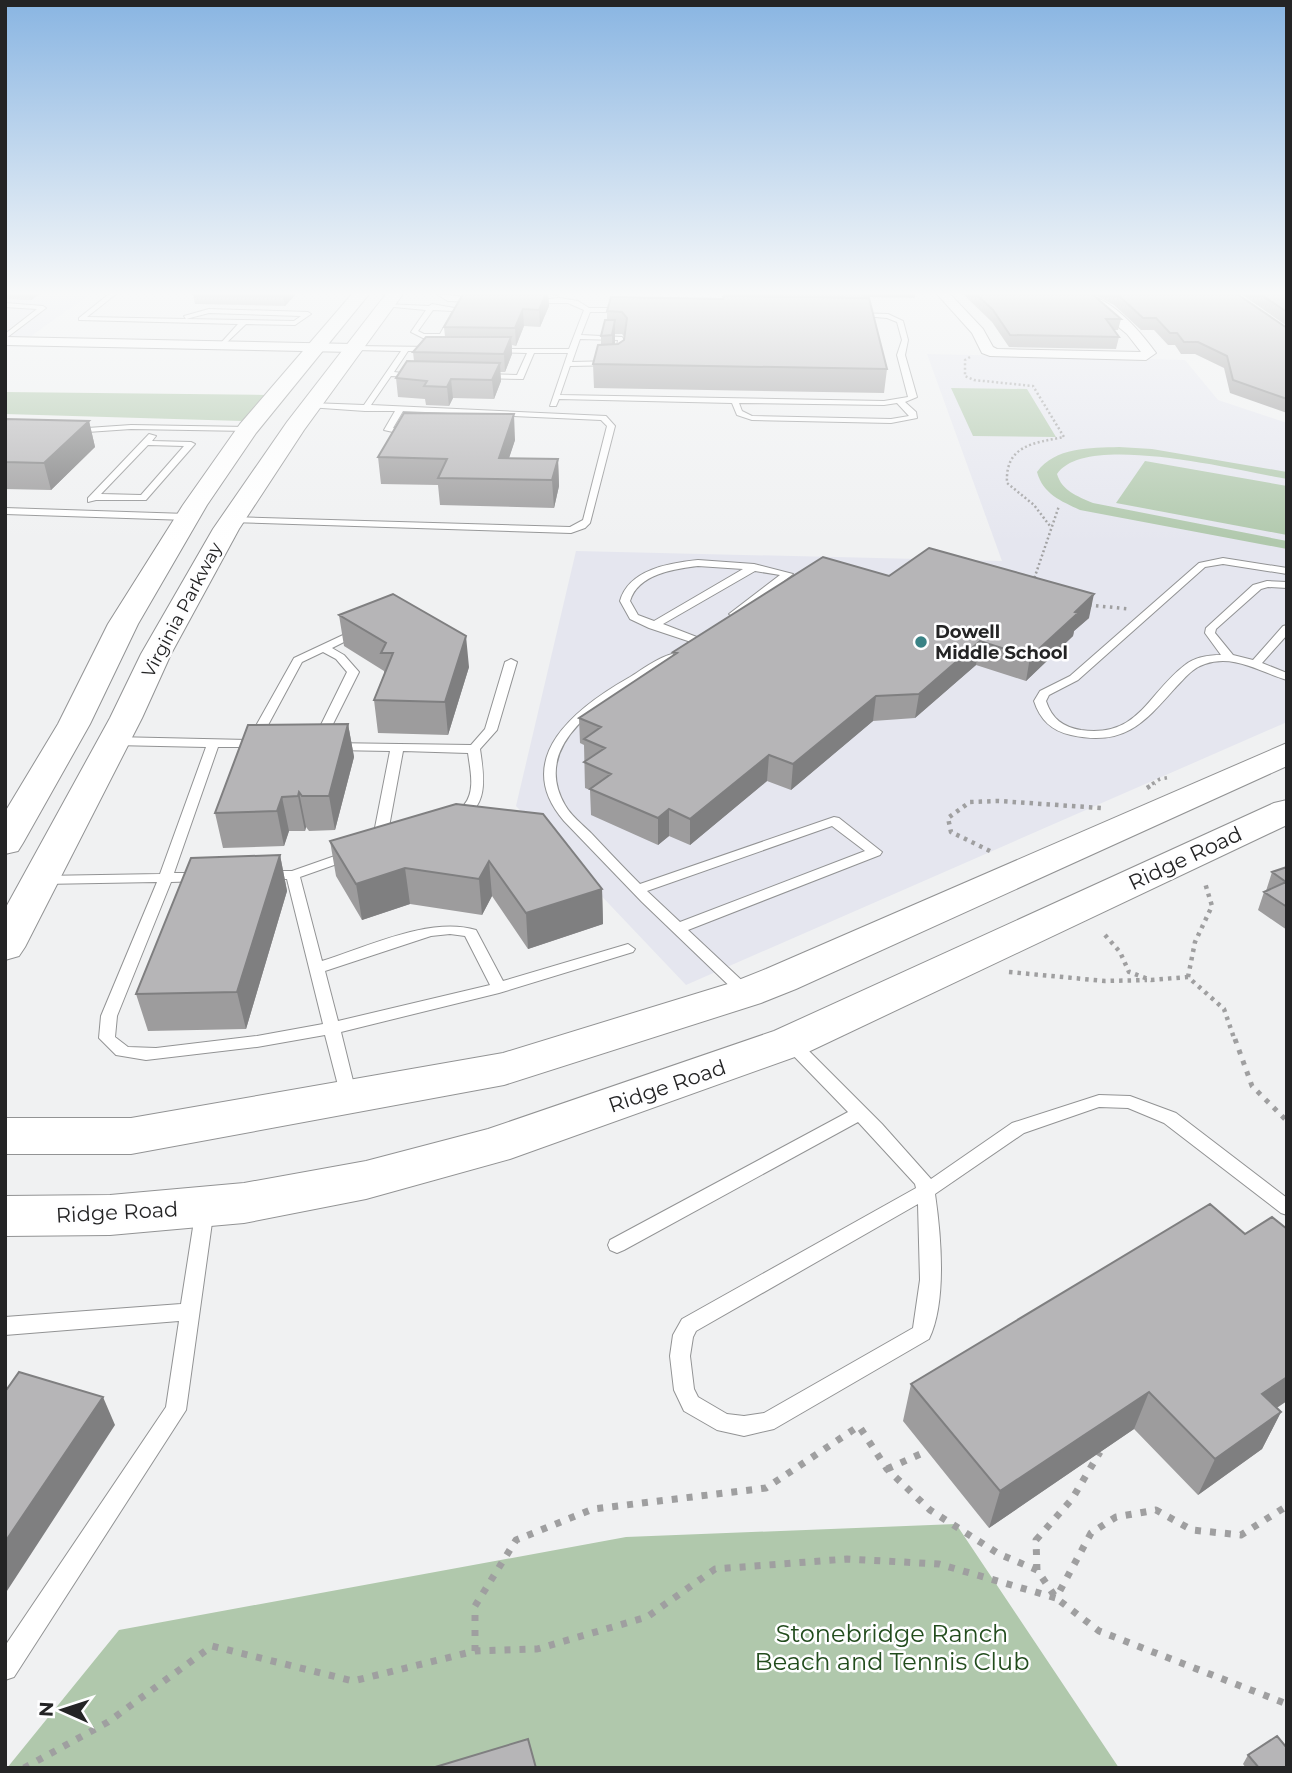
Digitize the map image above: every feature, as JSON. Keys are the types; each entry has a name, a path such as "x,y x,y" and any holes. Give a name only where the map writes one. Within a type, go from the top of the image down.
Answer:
{"main road":[{"name":"Virginia Parkway","path":"5,843 74,724 123,624 187,517 248,429 292,377"},
{"name":"Virginia Parkway","path":"5,947 117,736 156,654 232,520 332,377"},
{"path":"248,429 273,432 276,436 259,464 264,473"},
{"path":"117,736 106,727 102,719 104,706 135,633 123,624"},
{"path":"5,1136 131,1136 504,1069 746,993 1287,753"},
{"name":"Ridge Road","path":"5,1216 110,1216 244,1203 366,1180 493,1146 790,1042 1287,811"},
{"path":"746,993 790,1042"}],"lane":[{"path":"365,410 387,377"},
{"path":"549,416 563,377"},
{"path":"556,397 900,402 912,397 907,377"},
{"path":"735,400 737,412 752,418 891,421 913,418 913,414 900,402"},
{"path":"232,520 563,531 577,529 587,521 611,426 598,417 365,410 311,405"},
{"path":"399,411 388,430 416,434"},
{"path":"498,424 503,414"},
{"path":"78,514 161,428"},
{"path":"65,432 161,428 248,429"},
{"path":"94,497 143,498 191,444 146,443"},
{"path":"5,511 187,517"},
{"path":"1287,571 1223,561 1202,565 1074,678 1044,693 1040,701 1044,715 1066,730 1089,735 1114,735 1133,727 1193,664 1213,658 1230,659 1255,664 1287,677"},
{"path":"746,993 638,889 559,805 549,766 561,738 587,709 703,638 653,626 634,617 625,601 629,589 639,580 660,570 681,565 716,562 802,574"},
{"path":"653,626 754,567"},
{"path":"728,619 788,574"},
{"path":"1230,659 1210,633 1211,628 1257,587 1267,584 1287,585"},
{"path":"252,744 298,660 370,626"},
{"path":"1255,664 1287,628"},
{"path":"323,647 340,657 353,672 310,746 474,749 491,730 512,662"},
{"path":"117,736 278,745"},
{"path":"214,743 166,877 109,1016 107,1038 118,1049 127,1053 227,1045 332,1028 499,988 628,949"},
{"path":"255,875 293,875 385,842 397,748"},
{"path":"441,822 466,813 475,804 478,781 474,749"},
{"path":"638,889 834,821 874,852 678,928"},
{"path":"293,875 350,1098"},
{"path":"42,880 217,876"},
{"path":"317,968 429,932 446,928 460,929 471,933 499,988"},
{"path":"790,1042 923,1181 926,1191 928,1316 922,1333 766,1422 744,1426 724,1423 691,1404 684,1390 680,1356 683,1335 689,1325 926,1191 1018,1128 1099,1101 1130,1102 1170,1118 1193,1133 1287,1208"},
{"path":"617,1245 860,1113"},
{"path":"5,1668 176,1410 205,1207"},
{"path":"5,1326 190,1312"}],"path":[{"path":"967,377 974,380 1033,386 1064,437 1032,444 1012,454 1004,470 1007,483 1034,505 1049,526 1050,532 1031,588"},
{"path":"1049,526 1059,506"},
{"path":"1084,605 1132,610"},
{"path":"1137,794 1160,779 1182,775"},
{"path":"990,851 951,832 948,818 970,802 999,800 1104,808"},
{"path":"1188,976 1195,942 1212,906 1205,883"},
{"path":"1105,935 1120,952 1129,972 1151,980"},
{"path":"1008,971 1105,981 1188,976 1224,1009 1252,1086 1287,1121"},
{"path":"475,1651 475,1606 516,1540 593,1509 766,1488 859,1426 887,1469 930,1510 999,1553 1037,1570 1056,1598 1099,1631 1287,1704"},
{"path":"887,1469 927,1451"},
{"path":"1037,1570 1036,1540 1070,1503 1089,1476 1100,1452"},
{"path":"1056,1598 1091,1533 1116,1517 1156,1510 1192,1530 1241,1535 1287,1506"},
{"path":"24,1768 108,1722 212,1646 353,1681 475,1651 537,1649 647,1616 715,1569 847,1559 939,1564 1056,1598"}],"shaded area":[{"name":"Dowell Middle School","path":"935,377 1199,377 1218,400 1287,423 1287,722 686,985 516,806 576,551 1002,561"}],"green space":[{"path":"951,388 1027,389 1056,437 973,436"},
{"path":"5,392 268,395 242,421 5,414"},
{"path":"1119,447 1152,449 1287,472 1287,479 1165,457 1130,455 1098,456 1073,462 1057,474 1062,485 1093,503 1287,541 1287,549 1080,510 1048,491 1037,472 1063,453"},
{"path":"1145,461 1287,486 1287,535 1116,503"},
{"name":"Stonebridge Ranch Beach and Tennis Club","path":"956,1524 1119,1768 7,1768 119,1630 626,1537"}],"building":[{"path":"494,377 492,380 451,379 447,387 424,386 427,381 396,378"},
{"path":"1232,377 1287,377 1287,399 1233,380"},
{"path":"404,413 514,414 499,458 558,459 552,480 438,478 447,459 378,457"},
{"path":"5,419 89,421 44,463 5,462"},
{"path":"929,548 1094,594 1075,612 1078,613 1030,657 980,641 919,694 876,696 793,764 769,755 690,819 669,809 658,818 590,789 611,774 584,762 605,748 584,739 601,727 579,718 677,653 673,652 823,557 889,576"},
{"path":"393,594 466,636 445,702 374,700 393,653 381,653 386,643 339,615"},
{"path":"348,724 329,796 302,796 299,792 298,796 282,797 277,811 215,813 248,725"},
{"path":"456,804 543,814 602,889 526,913 489,861 479,879 405,868 356,884 330,841"},
{"path":"280,855 237,992 136,994 191,858"},
{"path":"1287,867 1287,907 1264,892 1286,882 1272,872"},
{"path":"1210,1204 1245,1234 1272,1217 1287,1229 1287,1377 1262,1394 1281,1412 1215,1459 1149,1392 1000,1491 911,1384"},
{"path":"19,1372 103,1397 5,1542 5,1388 7,1389"},
{"path":"1277,1736 1287,1748 1287,1768 1259,1768 1248,1755"},
{"path":"528,1739 536,1768 432,1768"}],"place":[{"name":"Dowell Middle School","path":"921,642"}]}
